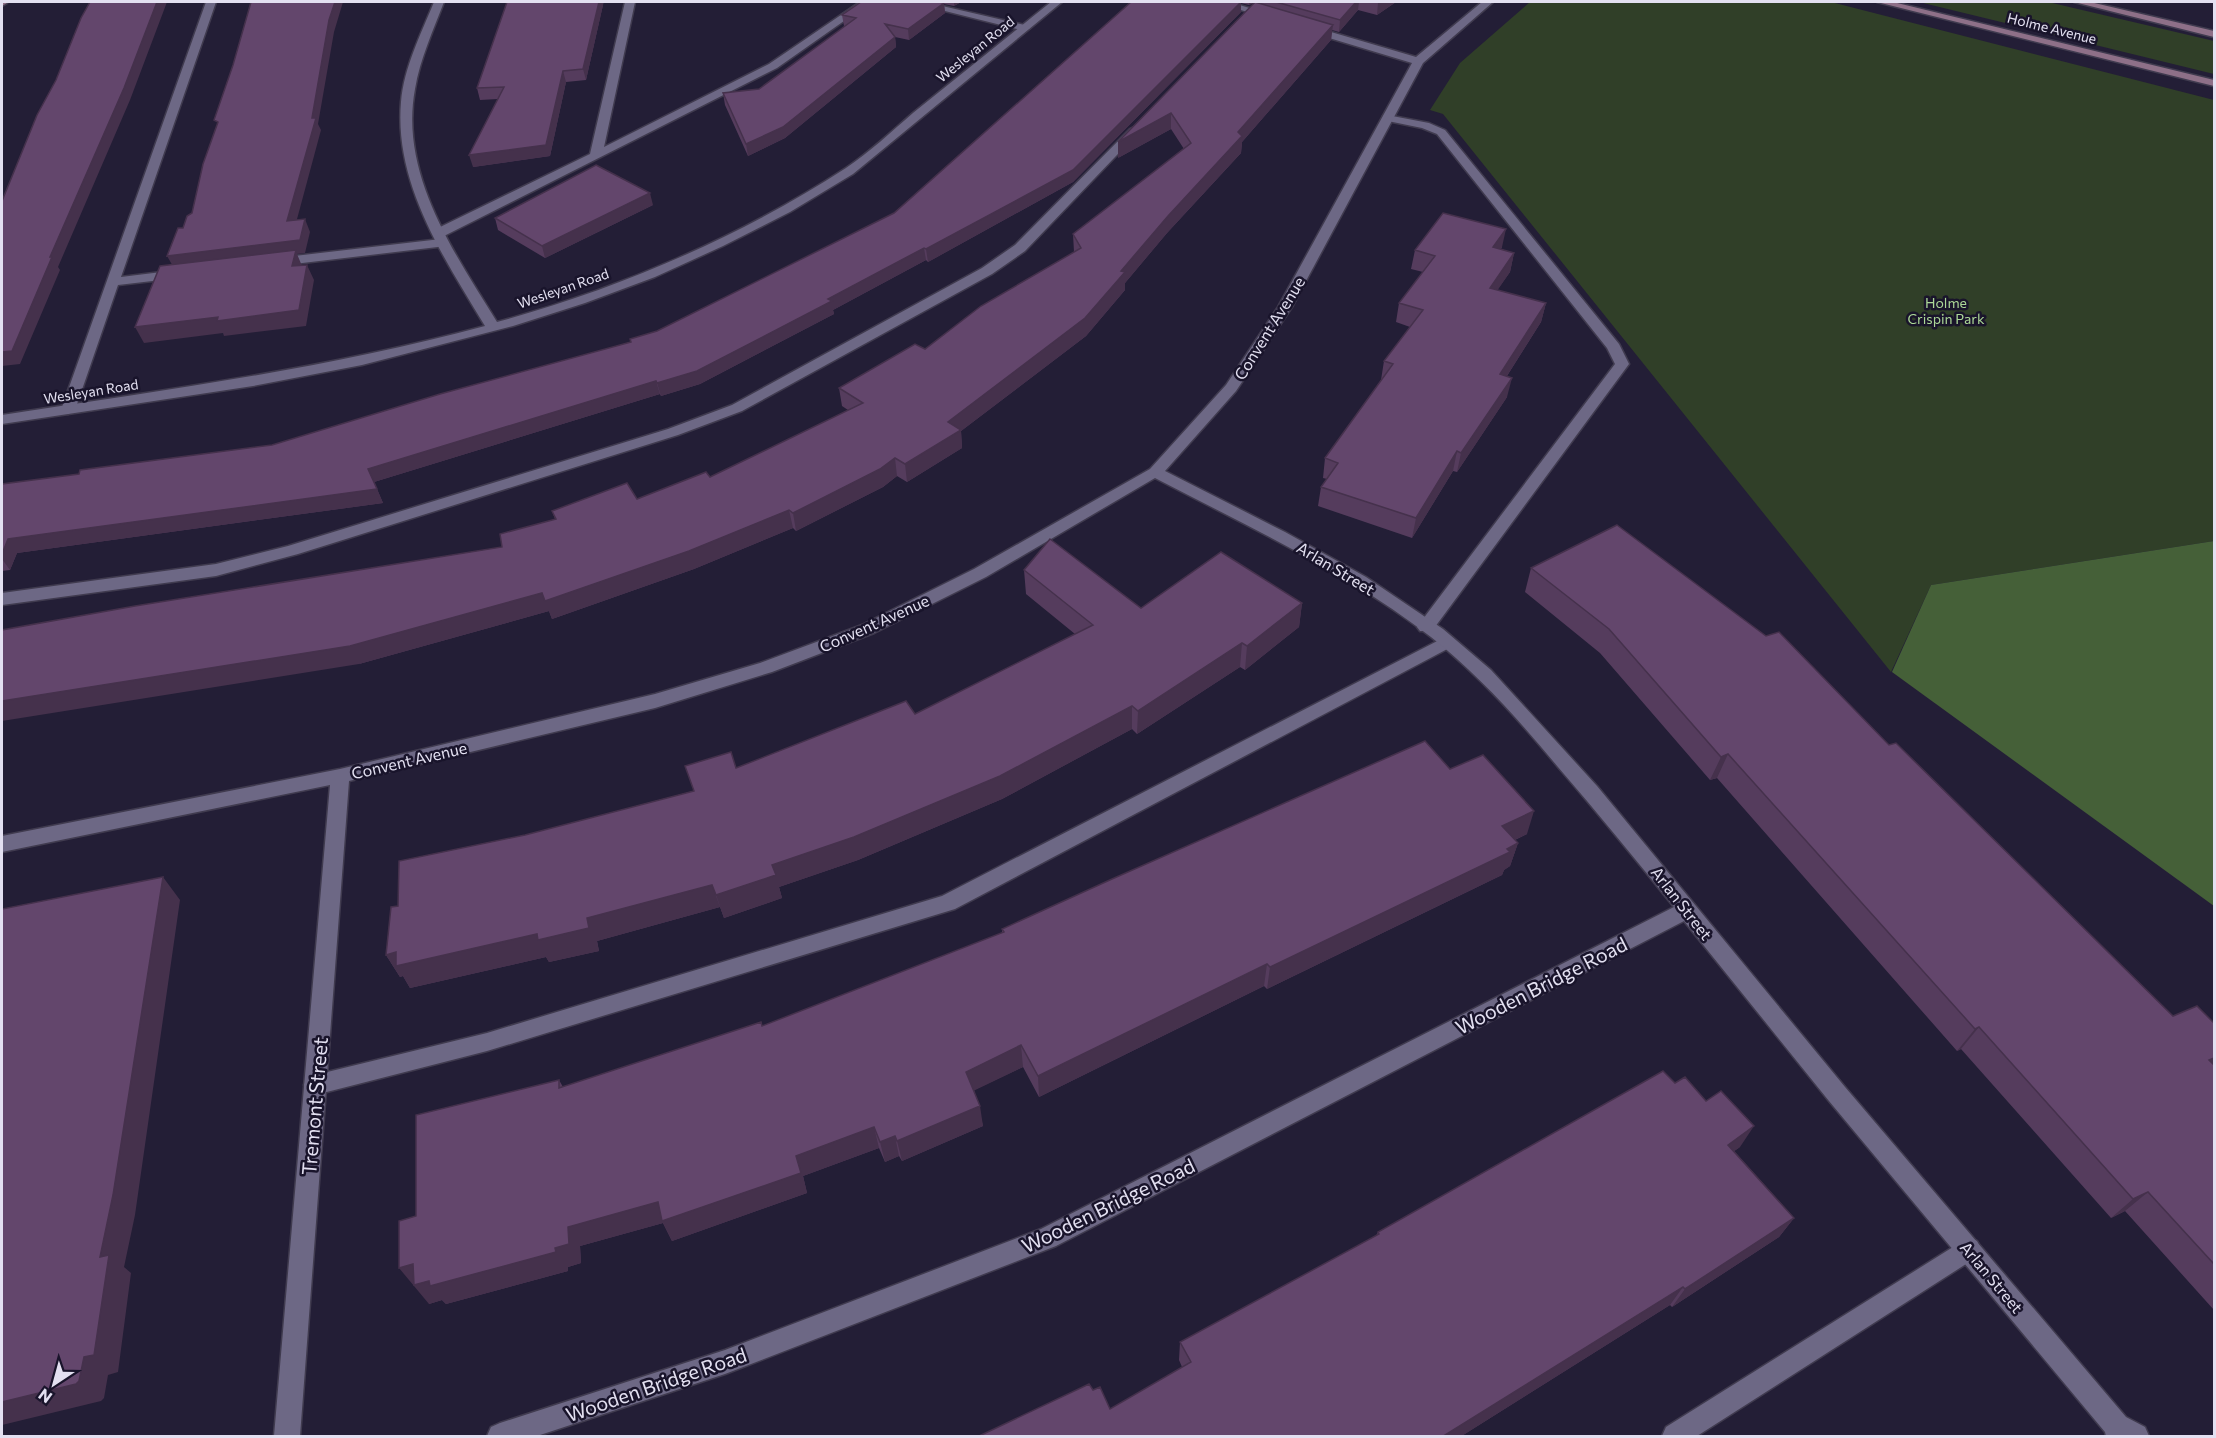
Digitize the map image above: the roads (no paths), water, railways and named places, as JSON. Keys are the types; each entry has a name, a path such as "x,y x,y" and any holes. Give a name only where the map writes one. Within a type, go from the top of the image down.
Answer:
{"main road":[{"name":"Holme Avenue","path":"1882,2 2214,83"},
{"name":"Holme Avenue","path":"2079,2 2214,34"}],"street":[{"path":"68,410 211,2"},
{"path":"439,2 418,59 407,101 406,143 421,192 440,238 494,328"},
{"path":"596,156 630,2"},
{"path":"265,264 440,238 773,66 866,2"},
{"path":"914,2 1025,28"},
{"name":"Wesleyan Road","path":"2,420 290,375 388,354 494,328 604,291 690,256 773,215 851,170 1057,2"},
{"path":"1220,2 1247,15 1290,22 1418,61"},
{"path":"1247,15 1265,2"},
{"name":"Convent Avenue","path":"2,844 340,776 643,704 766,668 868,629 980,573 1155,472 1231,388 1285,307 1418,61 1488,2"},
{"path":"1387,118 1425,125 1441,132 1614,347 1622,364 1426,627"},
{"path":"2,599 216,570 292,550 673,432 737,408 987,271 1012,254 1144,121"},
{"path":"112,282 194,272"},
{"name":"Arlan Street","path":"1155,472 1348,572 1473,663 1537,729 1624,829 1746,984 2124,1433"},
{"path":"315,1085 487,1042 948,903 1447,642"},
{"name":"Tremont Street","path":"287,1437 340,776"},
{"name":"Wooden Bridge Road","path":"500,1437 725,1362 1048,1238 1687,910"},
{"path":"1676,1437 1968,1249"}],"park label":[{"name":"Holme Crispin Park","path":"1946,310"}]}
